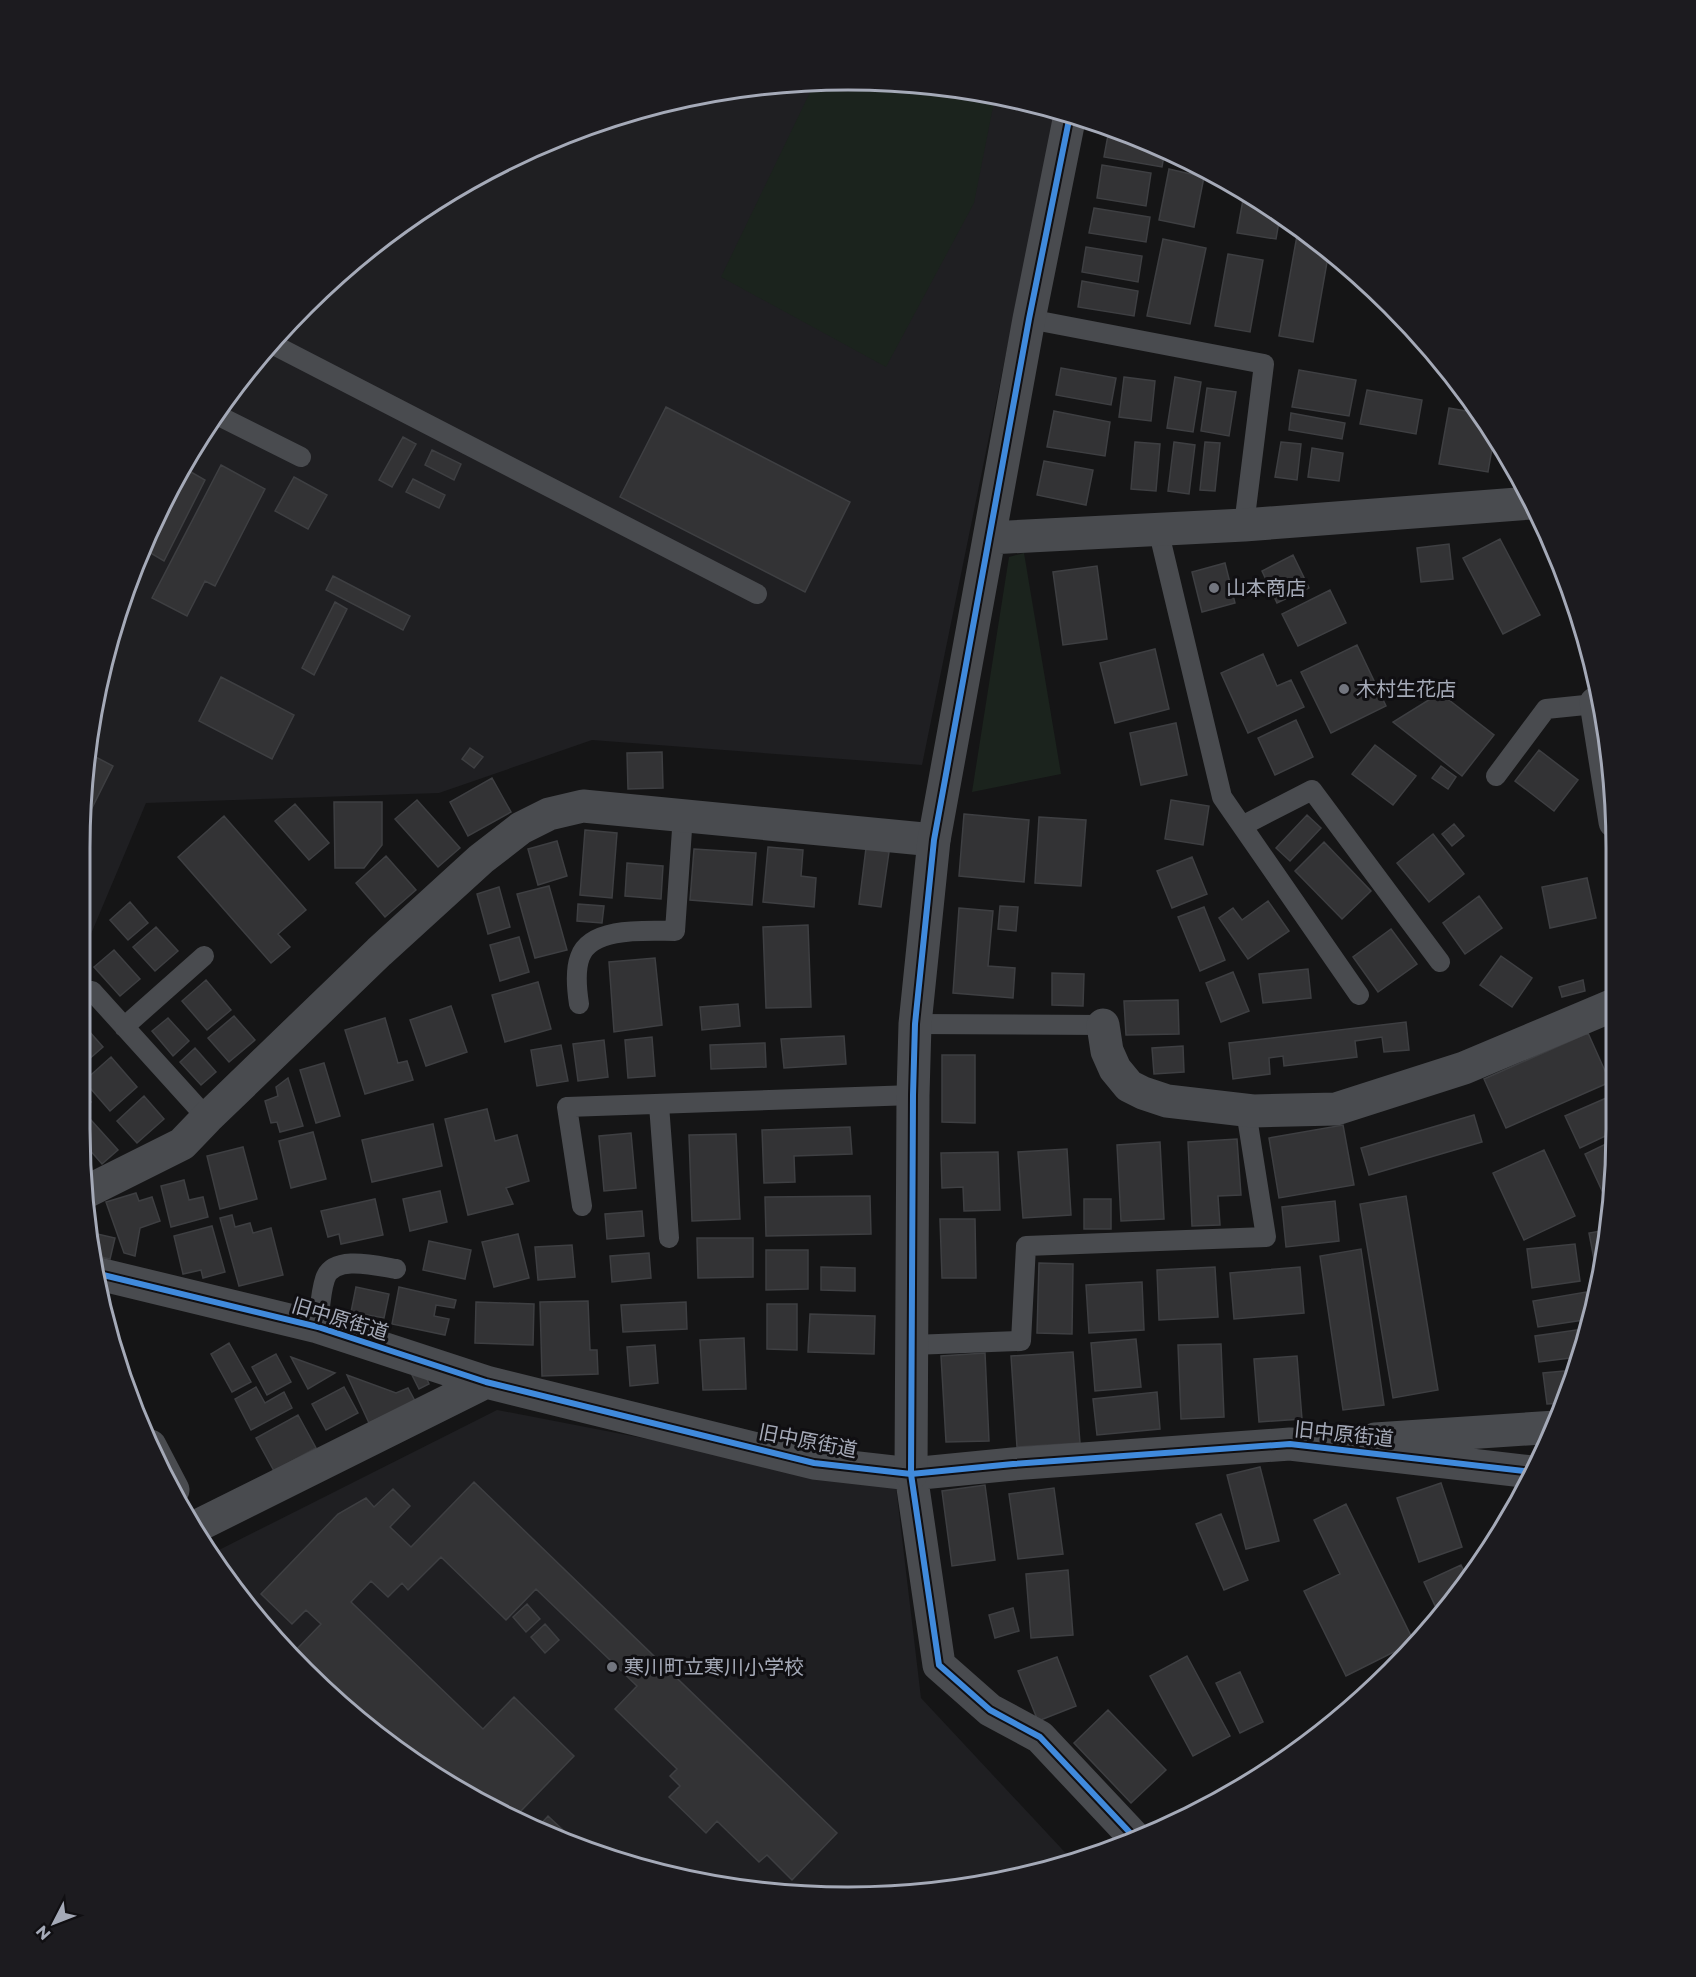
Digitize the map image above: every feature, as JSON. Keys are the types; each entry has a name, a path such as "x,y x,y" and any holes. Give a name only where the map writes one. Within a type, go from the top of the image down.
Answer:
{"street":[{"path":"1068,123 1029,319 934,840 915,1024 911,1474 939,1665 990,1710 1040,1737 1130,1832"},
{"path":"989,538 1244,525 1523,504"},
{"path":"93,1189 182,1144 387,944 481,859 521,828 549,813 584,806 934,840"},
{"path":"1103,1024 1104,1041 1110,1060 1120,1076 1135,1090 1167,1101 1246,1110 1336,1109 1464,1068 1606,1008"},
{"name":"旧中原街道","path":"105,1275 318,1327 486,1382 814,1463 911,1474 1014,1464 1290,1444 1524,1471"},
{"path":"202,1524 486,1382"},
{"path":"1290,1444 1544,1428"},
{"path":"1485,1467 1487,1432"}],"lane":[{"path":"1029,319 1264,364 1244,525"},
{"path":"279,347 757,594"},
{"path":"224,419 301,457"},
{"path":"1158,529 1221,797 1359,995"},
{"path":"1496,776 1546,709 1592,704"},
{"path":"1242,826 1312,790 1440,962"},
{"path":"579,1004 578,959 584,948 594,940 615,933 632,931 675,931 683,815"},
{"path":"124,1027 204,956"},
{"path":"92,991 207,1118"},
{"path":"915,1024 1103,1024"},
{"path":"582,1206 567,1107 913,1095"},
{"path":"658,1105 669,1238"},
{"path":"912,1345 1021,1341 1026,1246 1266,1237 1246,1110"},
{"path":"318,1327 325,1279 333,1269 344,1263 396,1269"}],"shaded area":[{"path":"848,90 947,96 1054,119 922,765 592,740 439,793 146,803 90,936 90,848 96,749 116,652 130,604 148,558 168,513 192,469 218,427 247,387 278,348 312,312 348,278 387,247 427,218 513,168 604,130 700,105 749,96"},
{"path":"810,92 898,92 947,96 994,105 974,203 886,367 721,277"},
{"path":"1024,553 1061,774 972,792 1009,557"},
{"name":"寒川町立寒川小学校","path":"497,1410 896,1487 921,1698 1067,1854 996,1872 947,1881 848,1887 749,1881 652,1861 604,1847 513,1809 427,1759 387,1730 348,1699 278,1629 218,1550"}],"building":[{"path":"1108,136 1163,159 1162,167 1104,157"},
{"path":"1102,165 1151,173 1146,206 1097,198"},
{"path":"1169,169 1204,179 1194,227 1159,220"},
{"path":"1243,202 1278,225 1276,239 1237,233"},
{"path":"1094,208 1150,217 1146,242 1089,233"},
{"path":"1297,238 1327,261 1313,342 1279,336"},
{"path":"1163,239 1206,248 1190,324 1147,316"},
{"path":"1086,247 1142,256 1138,282 1082,272"},
{"path":"1228,254 1263,260 1250,332 1215,326"},
{"path":"1082,281 1138,291 1134,316 1078,307"},
{"path":"1061,368 1116,378 1111,405 1056,395"},
{"path":"1299,370 1356,380 1349,416 1292,407"},
{"path":"1124,377 1155,381 1151,421 1119,417"},
{"path":"1175,377 1201,382 1193,432 1167,428"},
{"path":"1207,388 1236,392 1229,436 1201,431"},
{"path":"1367,390 1422,400 1416,434 1360,424"},
{"path":"666,407 850,502 805,592 620,497"},
{"path":"1449,408 1466,411 1492,449 1488,472 1439,464"},
{"path":"1054,411 1110,422 1105,456 1047,447"},
{"path":"1291,413 1345,423 1342,439 1289,430"},
{"path":"403,437 416,444 392,487 379,480"},
{"path":"1135,442 1160,444 1156,491 1131,489"},
{"path":"1174,442 1195,445 1189,494 1168,491"},
{"path":"1205,442 1220,443 1215,491 1200,490"},
{"path":"1281,442 1301,444 1297,480 1275,477"},
{"path":"1312,448 1343,453 1339,481 1308,477"},
{"path":"432,450 461,464 454,480 425,465"},
{"path":"1044,461 1093,470 1086,505 1037,495"},
{"path":"221,465 265,489 215,586 205,581 187,616 152,598"},
{"path":"191,472 205,480 164,561 150,553 168,513"},
{"path":"294,477 327,495 308,529 275,511"},
{"path":"413,479 445,495 439,508 406,492"},
{"path":"1500,539 1540,615 1503,634 1463,558"},
{"path":"1449,544 1453,579 1421,582 1417,548"},
{"path":"1293,555 1309,588 1277,603 1262,571"},
{"name":"山本商店","path":"1225,563 1235,603 1202,612 1192,572"},
{"path":"1097,566 1107,639 1063,645 1053,572"},
{"path":"333,576 410,616 403,630 326,590"},
{"path":"1330,590 1346,623 1298,646 1282,614"},
{"path":"335,602 347,609 314,675 302,668"},
{"name":"木村生花店","path":"1357,645 1386,706 1331,733 1301,672"},
{"path":"1155,649 1169,709 1115,723 1100,663"},
{"path":"1263,654 1277,686 1291,680 1304,707 1248,733 1221,673"},
{"path":"221,677 294,715 272,759 199,721"},
{"path":"1440,693 1494,735 1462,776 1393,722"},
{"path":"1296,720 1313,757 1275,775 1258,738"},
{"path":"1176,723 1187,775 1141,785 1130,733"},
{"path":"1375,745 1416,776 1393,805 1352,774"},
{"path":"470,748 483,757 474,768 462,759"},
{"path":"1539,750 1578,780 1554,811 1515,781"},
{"path":"662,752 663,788 628,789 627,753"},
{"path":"95,757 113,766 92,809"},
{"path":"1441,766 1456,777 1448,789 1432,778"},
{"path":"492,778 511,812 468,836 450,802"},
{"path":"417,800 460,848 438,867 395,819"},
{"path":"1171,800 1209,806 1203,845 1165,839"},
{"path":"334,802 382,802 382,845 364,868 335,868"},
{"path":"295,804 329,843 309,860 275,821"},
{"path":"964,814 1029,820 1024,882 959,876"},
{"path":"1307,815 1321,828 1290,861 1276,848"},
{"path":"224,816 306,910 278,934 290,947 271,963 178,857"},
{"path":"1039,817 1086,820 1081,886 1035,883"},
{"path":"1454,824 1464,836 1452,846 1442,834"},
{"path":"585,830 617,833 612,898 580,895"},
{"path":"1433,834 1464,874 1429,902 1397,863"},
{"path":"557,841 567,876 538,885 528,849"},
{"path":"1324,842 1371,891 1342,919 1295,871"},
{"path":"768,847 803,850 801,876 816,878 814,907 763,902"},
{"path":"866,848 889,852 881,907 859,904"},
{"path":"694,849 756,853 752,905 690,900"},
{"path":"386,856 416,890 385,917 356,883"},
{"path":"1192,857 1207,894 1172,908 1157,871"},
{"path":"627,863 663,866 661,899 625,896"},
{"path":"1587,878 1596,918 1550,928 1542,887"},
{"path":"549,886 567,950 535,958 517,894"},
{"path":"499,887 510,927 488,934 477,894"},
{"path":"1479,896 1502,928 1465,954 1443,923"},
{"path":"1268,901 1289,931 1248,959 1219,918 1233,908 1242,920"},
{"path":"130,902 148,923 128,940 110,920"},
{"path":"578,904 604,906 602,923 577,921"},
{"path":"1000,906 1018,907 1016,931 998,929"},
{"path":"1204,907 1225,960 1200,971 1178,917"},
{"path":"959,908 993,911 988,966 1015,968 1013,998 953,993"},
{"path":"808,925 811,1007 766,1008 763,927"},
{"path":"156,927 178,951 155,971 133,947"},
{"path":"1391,929 1417,964 1378,992 1353,957"},
{"path":"519,937 529,972 500,981 490,945"},
{"path":"114,950 140,979 120,996 94,967"},
{"path":"1501,956 1532,978 1512,1007 1480,985"},
{"path":"655,958 662,1025 614,1032 609,962"},
{"path":"1308,969 1311,998 1263,1003 1259,974"},
{"path":"1233,972 1249,1011 1221,1022 1206,983"},
{"path":"1052,973 1084,974 1083,1006 1052,1005"},
{"path":"206,980 231,1010 207,1030 182,1001"},
{"path":"1583,980 1585,991 1562,997 1559,987"},
{"path":"538,982 551,1029 505,1042 492,995"},
{"path":"1178,1000 1179,1034 1126,1035 1124,1001"},
{"path":"738,1004 740,1026 702,1030 700,1007"},
{"path":"451,1006 467,1052 426,1066 410,1020"},
{"path":"234,1016 255,1040 229,1062 208,1038"},
{"path":"168,1018 189,1041 173,1056 152,1031"},
{"path":"385,1018 398,1063 407,1061 413,1080 365,1094 345,1030"},
{"path":"1406,1022 1409,1050 1384,1052 1382,1037 1355,1041 1357,1057 1284,1066 1283,1056 1269,1058 1270,1074 1233,1079 1229,1043"},
{"path":"90,1032 103,1047 90,1058"},
{"path":"1588,1033 1606,1073 1606,1084 1506,1128 1484,1079"},
{"path":"844,1036 846,1064 784,1068 781,1039"},
{"path":"652,1037 655,1076 628,1078 625,1040"},
{"path":"604,1040 608,1077 578,1081 573,1044"},
{"path":"765,1043 766,1067 711,1069 710,1045"},
{"path":"561,1045 568,1081 537,1086 531,1050"},
{"path":"1183,1046 1184,1072 1154,1074 1152,1048"},
{"path":"195,1048 216,1072 201,1085 180,1062"},
{"path":"942,1055 975,1055 975,1123 942,1122"},
{"path":"111,1057 137,1087 110,1111 90,1088 90,1076"},
{"path":"324,1063 340,1116 316,1123 300,1070"},
{"path":"288,1078 303,1126 280,1132 277,1122 271,1123 265,1101 278,1096 276,1087"},
{"path":"144,1096 164,1119 137,1143 117,1121"},
{"path":"1606,1098 1606,1136 1580,1148 1565,1116"},
{"path":"487,1109 495,1141 517,1135 529,1181 506,1188 513,1204 468,1215 445,1119"},
{"path":"1474,1115 1482,1142 1369,1175 1361,1148"},
{"path":"90,1121 118,1150 102,1164 91,1151"},
{"path":"433,1124 442,1166 372,1182 362,1140"},
{"path":"1343,1125 1354,1185 1279,1198 1269,1138"},
{"path":"850,1127 852,1154 794,1156 795,1182 764,1183 762,1130"},
{"path":"313,1132 326,1179 291,1188 279,1141"},
{"path":"631,1133 636,1188 604,1191 599,1136"},
{"path":"736,1134 740,1219 692,1221 689,1135"},
{"path":"1237,1139 1241,1195 1218,1196 1220,1225 1192,1226 1188,1142"},
{"path":"1160,1142 1164,1219 1121,1221 1117,1145"},
{"path":"1605,1144 1603,1193 1585,1154"},
{"path":"243,1147 257,1199 220,1209 207,1156"},
{"path":"1067,1149 1071,1215 1023,1218 1018,1152"},
{"path":"1544,1150 1575,1216 1524,1240 1493,1173"},
{"path":"998,1152 1000,1210 964,1211 963,1187 942,1188 941,1153"},
{"path":"184,1180 189,1200 203,1197 208,1217 171,1227 161,1186"},
{"path":"440,1191 447,1222 410,1231 403,1199"},
{"path":"136,1193 139,1201 152,1197 160,1221 140,1228 135,1256 124,1253 106,1202"},
{"path":"870,1196 871,1234 766,1236 765,1197"},
{"path":"1406,1196 1438,1390 1393,1398 1360,1204"},
{"path":"375,1199 383,1235 341,1244 339,1234 328,1237 321,1211"},
{"path":"1084,1199 1111,1199 1111,1229 1084,1229"},
{"path":"1335,1201 1339,1241 1286,1247 1282,1207"},
{"path":"642,1211 644,1236 607,1239 605,1214"},
{"path":"232,1215 235,1227 250,1223 253,1233 271,1228 283,1275 239,1286 220,1218"},
{"path":"940,1219 975,1219 976,1278 942,1278"},
{"path":"212,1226 225,1272 203,1278 201,1270 183,1274 174,1236"},
{"path":"1599,1231 1594,1260 1589,1233"},
{"path":"97,1234 115,1238 110,1259 101,1257"},
{"path":"518,1234 529,1278 494,1287 482,1242"},
{"path":"697,1238 753,1238 753,1277 698,1278"},
{"path":"429,1241 471,1250 465,1279 423,1270"},
{"path":"1575,1244 1580,1281 1532,1288 1527,1249"},
{"path":"572,1245 575,1277 538,1280 535,1247"},
{"path":"1361,1249 1384,1405 1343,1410 1320,1256"},
{"path":"766,1250 808,1250 808,1289 766,1290"},
{"path":"649,1253 651,1278 612,1282 610,1256"},
{"path":"1039,1263 1073,1264 1072,1334 1037,1333"},
{"path":"821,1267 855,1268 855,1291 821,1290"},
{"path":"1215,1267 1218,1317 1159,1320 1157,1270"},
{"path":"1300,1267 1304,1313 1234,1319 1230,1273"},
{"path":"1142,1282 1144,1330 1089,1333 1086,1285"},
{"path":"356,1287 389,1294 384,1318 351,1312"},
{"path":"399,1287 456,1300 454,1308 436,1305 434,1316 449,1319 445,1335 392,1324"},
{"path":"1586,1292 1587,1296 1581,1320 1538,1327 1533,1301"},
{"path":"588,1301 590,1350 597,1350 598,1374 542,1376 540,1302"},
{"path":"476,1302 534,1304 533,1345 475,1343"},
{"path":"686,1302 687,1329 623,1332 621,1305"},
{"path":"767,1304 797,1304 797,1350 767,1349"},
{"path":"810,1314 875,1316 874,1354 808,1352"},
{"path":"1579,1330 1570,1358 1539,1362 1535,1336"},
{"path":"744,1338 746,1389 703,1390 700,1340"},
{"path":"1136,1339 1141,1387 1095,1391 1091,1343"},
{"path":"229,1343 251,1382 232,1392 211,1354"},
{"path":"1221,1344 1224,1417 1181,1419 1178,1345"},
{"path":"655,1345 658,1383 630,1386 627,1347"},
{"path":"1073,1352 1080,1443 1017,1447 1011,1356"},
{"path":"985,1353 989,1441 946,1442 941,1356"},
{"path":"276,1354 291,1382 267,1395 252,1367"},
{"path":"1297,1356 1302,1419 1259,1422 1254,1359"},
{"path":"291,1357 335,1373 308,1389"},
{"path":"423,1370 429,1384 419,1389 412,1375"},
{"path":"1567,1371 1554,1404 1547,1404 1543,1373"},
{"path":"347,1375 396,1393 408,1388 415,1401 369,1423"},
{"path":"256,1387 265,1403 284,1392 292,1408 251,1430 235,1399"},
{"path":"344,1387 358,1413 326,1430 312,1404"},
{"path":"1157,1392 1160,1429 1097,1435 1093,1399"},
{"path":"298,1415 316,1448 274,1471 256,1438"},
{"path":"1260,1467 1279,1541 1246,1549 1227,1475"},
{"path":"474,1482 837,1833 792,1880 767,1855 759,1862 717,1821 706,1833 669,1797 680,1786 670,1776 677,1769 615,1709 637,1686 536,1589 506,1620 441,1557 408,1590 402,1583 388,1597 371,1581 351,1602 483,1729 514,1697 574,1756 520,1812 427,1759 348,1699 297,1649 321,1624 306,1610 292,1624 261,1594 338,1514 366,1498 374,1507 393,1489 410,1506 390,1527 411,1547"},
{"path":"1441,1483 1462,1547 1419,1562 1397,1498"},
{"path":"985,1485 995,1560 952,1566 942,1491"},
{"path":"1054,1488 1063,1554 1018,1559 1009,1494"},
{"path":"1346,1504 1411,1636 1398,1650 1346,1676 1304,1591 1340,1574 1314,1520"},
{"path":"1221,1514 1248,1580 1224,1590 1196,1524"},
{"path":"1461,1565 1464,1570 1436,1607 1424,1582"},
{"path":"1068,1570 1073,1635 1031,1638 1026,1574"},
{"path":"527,1604 540,1619 526,1632 513,1617"},
{"path":"1013,1608 1019,1631 995,1638 989,1615"},
{"path":"545,1624 559,1640 545,1653 531,1637"},
{"path":"1187,1656 1230,1736 1193,1756 1150,1676"},
{"path":"1057,1657 1076,1706 1038,1721 1018,1671"},
{"path":"1240,1672 1263,1722 1240,1733 1216,1683"},
{"path":"1108,1710 1166,1770 1131,1803 1074,1743"},
{"path":"548,1816 565,1832 558,1829 542,1822"}],"cycle path":[{"path":"1068,123 1029,319 934,840 915,1024 911,1474 939,1665 990,1710 1040,1737 1130,1832"},
{"path":"105,1275 318,1327 486,1382 814,1463 911,1474 1013,1464 1290,1444 1524,1471"}],"place":[{"name":"山本商店","path":"1214,588"},
{"name":"木村生花店","path":"1344,689"},
{"name":"寒川町立寒川小学校","path":"612,1667"}]}
